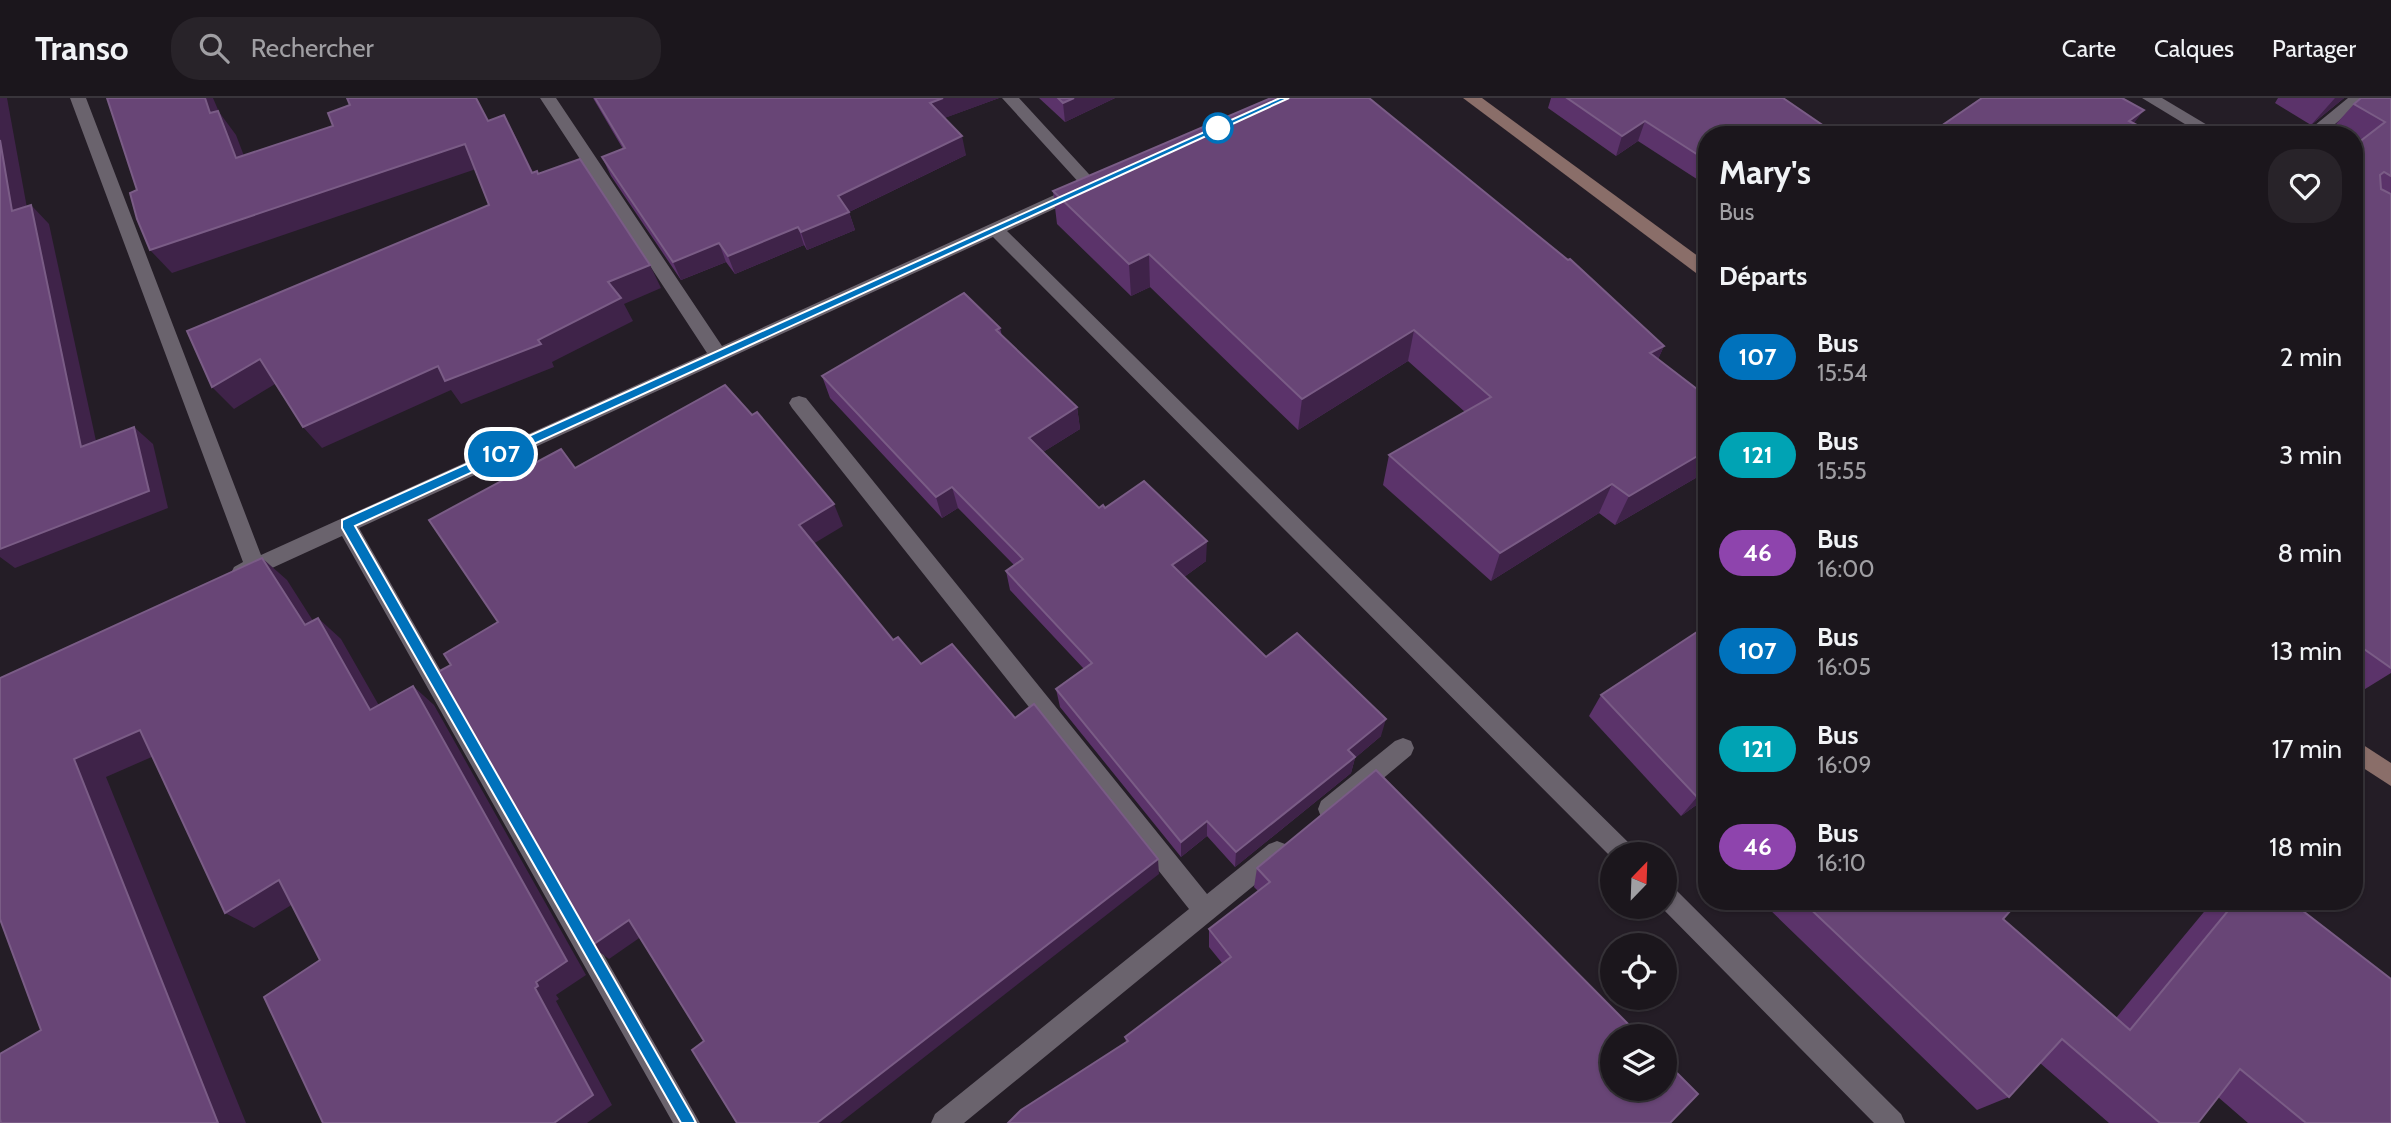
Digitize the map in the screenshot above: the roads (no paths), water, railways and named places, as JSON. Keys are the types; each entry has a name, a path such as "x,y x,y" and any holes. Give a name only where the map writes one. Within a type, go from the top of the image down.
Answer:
{"street":[{"path":"78,98 255,566"},
{"path":"548,98 718,355"},
{"path":"219,583 1097,182 1010,98"},
{"path":"1471,98 1698,265"},
{"path":"2150,98 2200,126"},
{"path":"2322,126 2358,98"},
{"path":"995,229 1612,842"},
{"path":"799,403 1206,911"},
{"path":"346,524 384,585 687,1123"},
{"path":"944,1123 1402,748"},
{"path":"2363,756 2391,776"},
{"path":"1677,907 1892,1123"}]}
